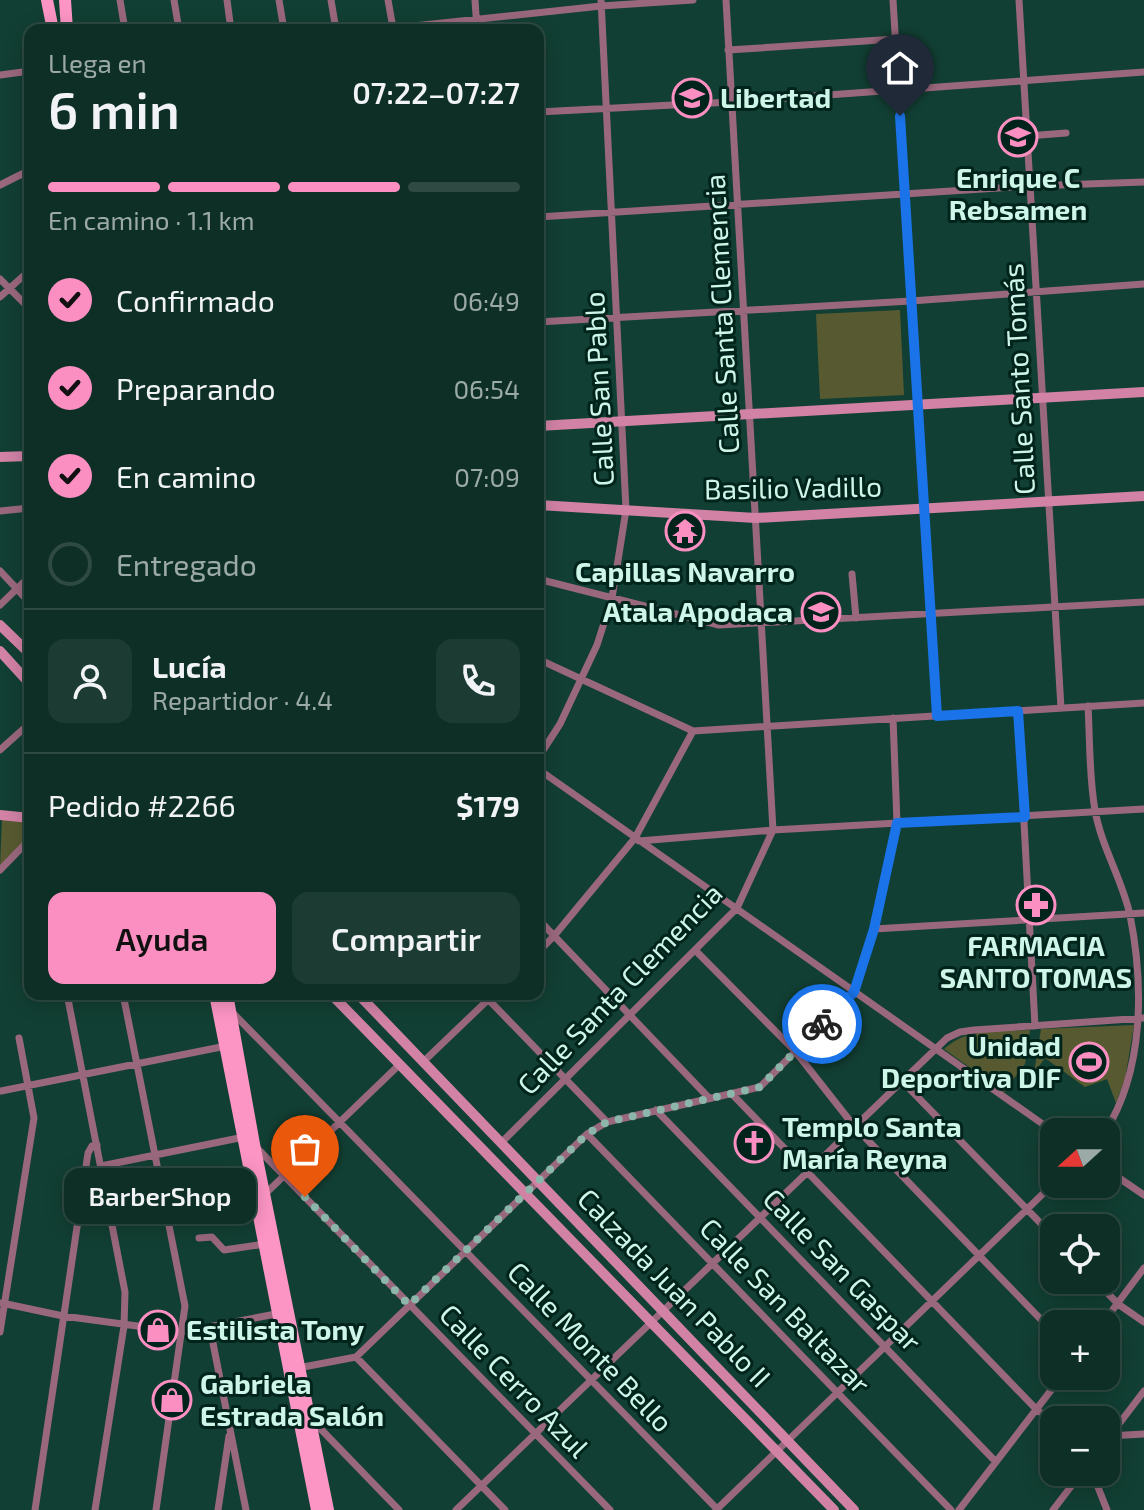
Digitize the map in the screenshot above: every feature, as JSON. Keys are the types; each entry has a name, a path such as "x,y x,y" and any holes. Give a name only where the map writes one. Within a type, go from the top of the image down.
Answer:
{"main road":[{"path":"47,0 52,24"},
{"path":"65,0 67,24"},
{"path":"544,426 1144,392"},
{"path":"0,457 24,456"},
{"name":"Basilio Vadillo","path":"544,505 756,518 1144,496"},
{"path":"0,625 24,654"},
{"path":"10,636 24,649"},
{"path":"0,651 24,675"},
{"path":"0,815 24,817"},
{"path":"216,1000 264,1195 317,1510"},
{"path":"228,1000 265,1244 298,1368 328,1510"},
{"name":"Calzada Juan Pablo II","path":"337,1000 834,1510"},
{"name":"Calzada Juan Pablo II","path":"344,1000 368,1025 382,1047"},
{"name":"Calzada Juan Pablo II","path":"355,1000 374,1020 392,1031"},
{"name":"Calzada Juan Pablo II","path":"364,1000 854,1510"}],"street":[{"path":"120,0 124,24"},
{"path":"174,0 178,24"},
{"path":"227,0 230,24"},
{"path":"279,0 283,24"},
{"path":"331,0 335,24"},
{"path":"388,0 392,24"},
{"path":"475,0 476,24"},
{"path":"426,24 601,3 693,0"},
{"name":"Calle Santa Clemencia","path":"501,1143 737,908 773,830 726,0"},
{"path":"893,0 937,716"},
{"name":"Calle Santo Tomás","path":"1019,0 1061,708"},
{"name":"Calle San Pablo","path":"544,749 583,679 612,598 626,510 601,3"},
{"path":"728,50 896,39"},
{"path":"0,68 0,75 24,72"},
{"path":"544,112 731,102 1144,72"},
{"path":"1027,136 1066,133"},
{"path":"0,185 24,173"},
{"path":"544,217 1030,186 1144,182"},
{"path":"0,297 24,275"},
{"path":"0,279 24,303"},
{"path":"544,322 1144,284"},
{"path":"0,511 24,509"},
{"path":"0,571 24,598"},
{"path":"852,574 856,618"},
{"path":"544,581 710,624 1144,602"},
{"path":"0,605 24,582"},
{"path":"544,662 693,731 1144,703"},
{"path":"1088,706 1095,811 1130,913 1144,1018 1135,1071 1113,1118"},
{"path":"1018,711 1035,1026"},
{"path":"298,1368 356,1357 587,1134 607,1122 760,1087 854,992 874,929 897,823 893,718"},
{"path":"0,750 24,728"},
{"path":"544,946 637,840 693,731"},
{"path":"544,773 1040,1122"},
{"path":"637,840 1144,809"},
{"path":"0,870 24,845"},
{"path":"874,929 1144,913"},
{"path":"544,925 709,1098"},
{"path":"695,950 795,1051 854,1126 1040,1318"},
{"path":"68,1000 125,1292 124,1326 95,1510"},
{"path":"124,1000 185,1306 156,1510"},
{"path":"423,1062 485,1000"},
{"path":"493,1000 607,1122"},
{"name":"Calle Monte Bello","path":"229,1009 717,1510"},
{"path":"456,1510 947,1038 960,1032 1144,1018"},
{"path":"0,1332 2,1303 34,1118 19,1038"},
{"path":"1,1091 226,1046"},
{"path":"264,1195 399,1065"},
{"path":"901,1080 1040,1222"},
{"path":"732,1094 1040,1412"},
{"name":"Calle San Gaspar","path":"656,1110 996,1462"},
{"name":"Calle San Baltazar","path":"587,1134 951,1510"},
{"path":"101,1166 249,1141"},
{"name":"Calle Cerro Azul","path":"249,1141 610,1510"},
{"path":"35,1510 88,1153 90,1148 97,1145"},
{"path":"1120,1179 1144,1195"},
{"path":"717,1510 1040,1196"},
{"path":"199,1238 212,1237 224,1250 265,1244"},
{"path":"1113,1310 1144,1268"},
{"path":"1108,1294 1144,1322"},
{"path":"2,1303 124,1326 182,1332 282,1313"},
{"path":"210,1328 246,1510"},
{"path":"356,1357 505,1510"},
{"path":"959,1510 1051,1390"},
{"path":"1120,1421 1144,1391"},
{"path":"309,1416 399,1510"},
{"path":"218,1510 230,1430"},
{"path":"1120,1437 1144,1434"},
{"path":"1053,1510 1071,1486"},
{"path":"1098,1486 1107,1510"}],"green space":[{"path":"900,310 904,395 820,399 816,314"},
{"path":"2,818 24,821 24,841 0,867"},
{"name":"Unidad Deportiva DIF","path":"1134,1025 1125,1079 1116,1103 1107,1079 1085,1087 1045,1058 1034,1073 1041,1029"},
{"path":"1030,1030 1025,1064 1004,1092 944,1049 974,1034"}],"way so far":[{"path":"305,1197 409,1305 587,1134 607,1122 760,1087 822,1024"}],"place":[{"name":"Libertad","path":"692,98"},
{"name":"Enrique C Rebsamen","path":"1018,137"},
{"name":"Capillas Navarro","path":"685,531"},
{"name":"Atala Apodaca","path":"821,612"},
{"name":"FARMACIA SANTO TOMAS","path":"1036,905"},
{"name":"Unidad Deportiva DIF","path":"1089,1062"},
{"name":"Templo Santa María Reyna","path":"754,1143"},
{"name":"BarberShop","path":"305,1197"},
{"name":"Estilista Tony","path":"158,1330"},
{"name":"Gabriela Estrada Salón","path":"172,1400"}],"route":[{"path":"822,1024 854,992 874,929 897,823 1025,817 1018,711 937,716 900,116"}]}
